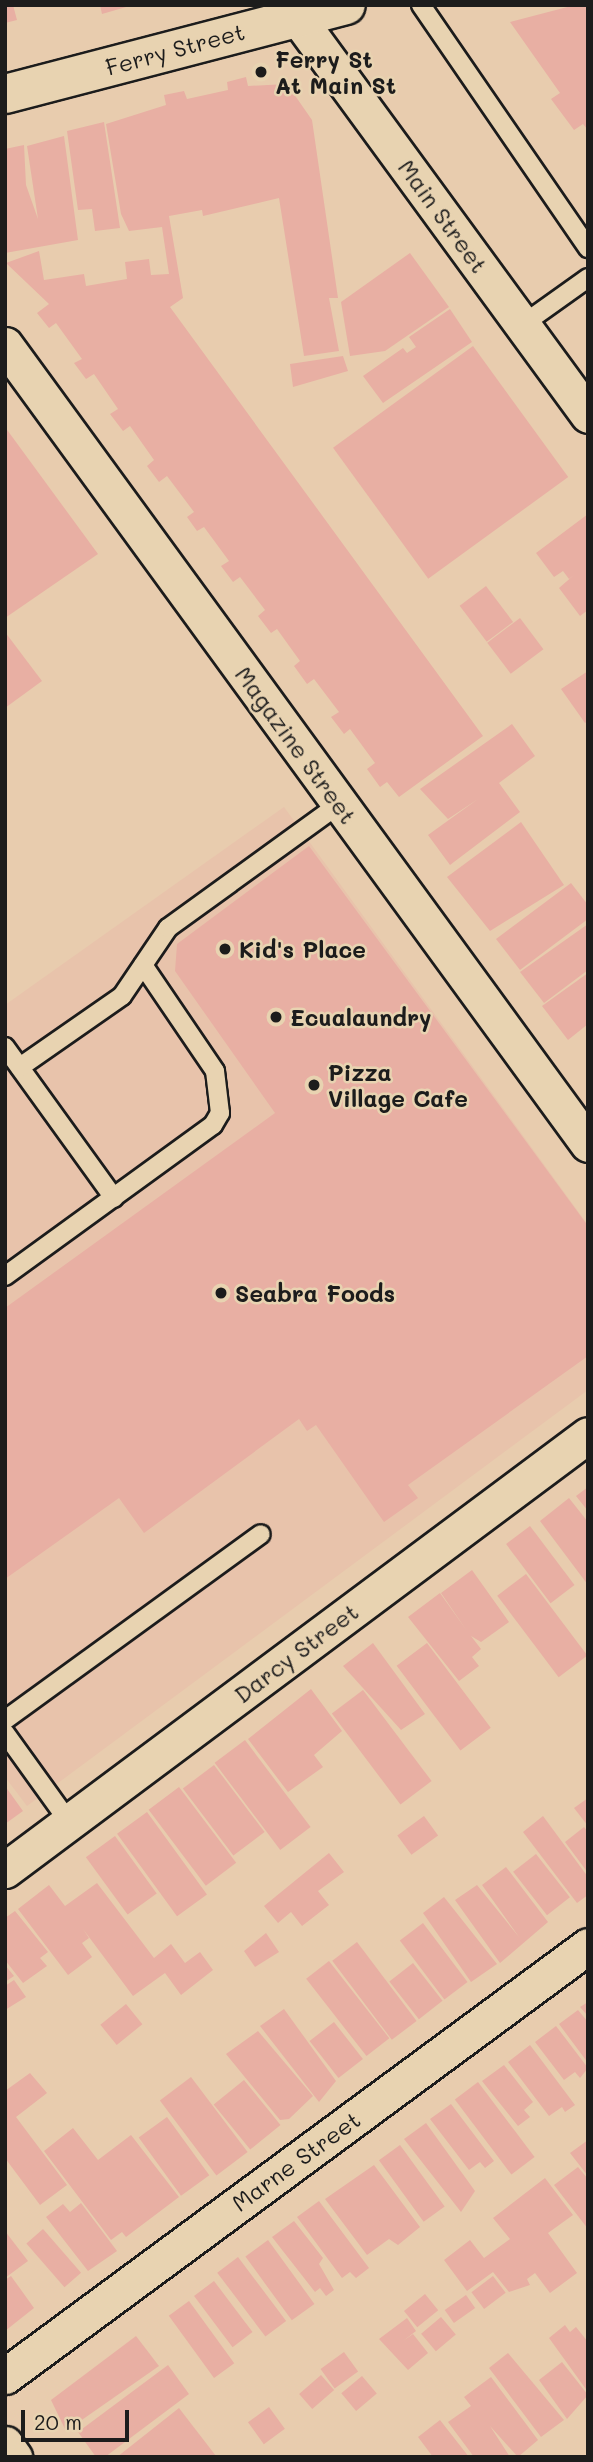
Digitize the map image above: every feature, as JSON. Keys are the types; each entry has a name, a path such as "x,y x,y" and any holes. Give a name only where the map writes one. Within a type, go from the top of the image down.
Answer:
{"street":[{"name":"Ferry Street","path":"5,94 345,5"},
{"name":"Main Street","path":"297,17 588,415"},
{"name":"Magazine Street","path":"5,345 588,1144"},
{"name":"Darcy Street","path":"5,1870 588,1436"},
{"name":"Marne Street","path":"5,2376 588,1945"},
{"path":"5,2444 14,2457"}],"lane":[{"path":"421,5 588,248"},
{"path":"522,324 588,278"},
{"path":"20,1067 122,996 168,928 340,804"},
{"path":"5,1276 213,1125 222,1097 215,1071 143,965"},
{"path":"5,1047 114,1198"},
{"path":"5,1720 261,1534"},
{"path":"5,1733 69,1822"}],"shaded area":[{"path":"284,807 588,1225 588,1390 27,1806 5,1777 5,1005"}],"building":[{"path":"5,5 13,5 17,20 5,23"},
{"path":"100,5 133,5 102,14"},
{"path":"575,5 588,5 588,130 583,124 574,130 551,99 560,93 510,22"},
{"path":"246,77 248,86 287,84 312,120 338,298 329,298 339,351 304,356 279,198 203,216 202,210 169,216 183,298 170,307 483,736 399,797 387,782 380,787 367,769 375,763 350,729 344,734 331,717 339,712 314,679 307,684 294,666 300,661 277,629 271,633 258,616 265,610 240,577 233,582 221,566 229,561 204,527 197,531 187,517 194,512 167,476 159,482 147,466 154,460 130,426 123,431 110,414 118,409 94,374 86,379 74,363 82,359 56,323 49,328 37,313 49,304 6,263 39,251 44,280 84,274 86,286 127,279 125,262 149,259 151,275 169,274 162,227 129,231 121,214 106,124 166,105 164,95 184,91 187,99 228,90 227,82"},
{"path":"104,122 120,228 95,231 92,209 78,210 67,131"},
{"path":"64,136 78,240 5,253 5,149 24,145 26,185 38,219 27,146"},
{"path":"410,253 449,307 385,351 350,356 341,302"},
{"path":"450,309 472,342 383,403 363,376 403,348 407,353 416,347 409,337"},
{"path":"473,346 568,477 428,579 333,448"},
{"path":"343,356 348,371 293,387 290,364"},
{"path":"5,427 98,554 5,618"},
{"path":"588,514 588,610 580,616 559,588 574,575 569,579 563,571 554,577 536,553"},
{"path":"486,586 513,622 487,642 460,606"},
{"path":"520,618 543,649 511,674 487,643"},
{"path":"5,632 42,681 5,708"},
{"path":"588,671 588,721 585,723 561,689"},
{"path":"512,724 535,756 499,783 520,812 450,865 428,835 478,799 448,819 420,789"},
{"path":"521,822 564,885 490,931 447,877"},
{"path":"309,846 588,1226 588,1356 408,1485 418,1498 384,1522 316,1425 307,1431 299,1419 144,1533 119,1498 5,1579 5,1308 275,1113 175,971 177,944"},
{"path":"571,883 588,905 588,919 520,970 496,939"},
{"path":"588,924 588,970 544,1003 520,972"},
{"path":"588,973 588,1024 568,1040 542,1006"},
{"path":"588,1487 588,1511 576,1496"},
{"path":"569,1498 588,1522 588,1585 540,1521"},
{"path":"530,1526 575,1585 551,1603 506,1544"},
{"path":"472,1570 509,1622 481,1642 471,1636 481,1649 472,1657 479,1666 459,1681 408,1617 440,1593 467,1631 441,1593"},
{"path":"526,1574 587,1655 559,1677 497,1596"},
{"path":"373,1643 425,1714 401,1730 343,1666"},
{"path":"427,1643 491,1728 460,1751 397,1666"},
{"path":"311,1689 342,1731 314,1755 323,1767 288,1792 248,1739"},
{"path":"363,1690 432,1781 400,1805 332,1713"},
{"path":"245,1740 311,1827 280,1850 215,1763"},
{"path":"214,1765 265,1832 233,1856 183,1788"},
{"path":"5,1786 23,1811 5,1824"},
{"path":"179,1787 236,1863 206,1886 149,1810"},
{"path":"588,1798 588,1826 574,1808"},
{"path":"147,1812 207,1895 177,1916 117,1834"},
{"path":"424,1816 438,1835 411,1855 397,1835"},
{"path":"543,1816 588,1877 588,1895 577,1903 523,1832"},
{"path":"584,1827 588,1832 588,1873 565,1842"},
{"path":"115,1836 157,1893 128,1915 86,1857"},
{"path":"329,1853 344,1872 318,1891 329,1905 302,1926 291,1912 278,1923 264,1906"},
{"path":"536,1854 570,1897 547,1915 513,1872"},
{"path":"506,1867 548,1922 500,1963 455,1900 477,1885 519,1937 482,1885"},
{"path":"97,1883 154,1958 171,1944 185,1963 200,1952 213,1970 181,1995 165,1973 133,1996 83,1929 89,1938 82,1943 92,1957 68,1975 18,1909 49,1885 65,1906"},
{"path":"444,1897 497,1964 471,1982 423,1913"},
{"path":"15,1911 48,1952 40,1958 47,1966 23,1983 5,1960 5,1918"},
{"path":"423,1923 468,1982 444,2000 400,1940"},
{"path":"266,1933 279,1952 255,1967 244,1951"},
{"path":"357,1942 417,2021 392,2040 332,1961"},
{"path":"329,1961 389,2038 366,2056 306,1979"},
{"path":"413,1963 443,2001 419,2019 389,1981"},
{"path":"5,1965 14,1976 5,1982"},
{"path":"14,1980 26,1997 5,2010 5,1986"},
{"path":"588,2002 588,2016 580,2007"},
{"path":"126,2004 142,2024 117,2045 100,2025"},
{"path":"284,2009 336,2081 319,2102 260,2026"},
{"path":"578,2010 588,2022 588,2063 559,2024"},
{"path":"334,2022 363,2059 339,2078 310,2041"},
{"path":"556,2026 588,2068 580,2078 575,2072 564,2080 535,2042"},
{"path":"258,2031 313,2096 289,2119 280,2120 226,2054"},
{"path":"530,2045 575,2105 565,2112 562,2107 549,2116 508,2062"},
{"path":"504,2065 533,2102 524,2110 530,2117 518,2126 482,2081"},
{"path":"30,2073 47,2093 16,2117 67,2185 40,2205 5,2158 5,2091"},
{"path":"191,2077 248,2152 216,2176 160,2100"},
{"path":"244,2080 281,2125 250,2150 214,2105"},
{"path":"478,2082 535,2157 511,2175 455,2099"},
{"path":"451,2104 494,2161 485,2168 480,2162 469,2170 430,2119"},
{"path":"167,2117 209,2175 181,2196 139,2138"},
{"path":"426,2123 475,2191 461,2212 404,2139"},
{"path":"73,2128 98,2160 131,2135 179,2197 126,2237 122,2232 111,2240 44,2151"},
{"path":"588,2140 588,2176 570,2153"},
{"path":"400,2145 445,2206 424,2222 379,2160"},
{"path":"374,2165 420,2227 398,2245 389,2239 367,2255 325,2199"},
{"path":"578,2167 588,2179 588,2229 554,2185"},
{"path":"545,2178 573,2215 548,2233 577,2273 550,2293 535,2273 527,2279 530,2285 509,2292 493,2272 467,2291 444,2260 470,2240 484,2258 510,2239 493,2218"},
{"path":"319,2201 369,2268 356,2278 350,2272 342,2278 297,2217"},
{"path":"81,2203 117,2251 88,2271 46,2217 63,2204 70,2212"},
{"path":"294,2221 323,2258 319,2264 334,2290 326,2296 320,2288 315,2292 272,2237"},
{"path":"43,2229 81,2273 64,2287 26,2243"},
{"path":"5,2231 28,2261 5,2278"},
{"path":"268,2240 314,2304 292,2320 245,2256"},
{"path":"238,2257 286,2321 265,2337 217,2273"},
{"path":"11,2276 34,2308 5,2331 5,2280"},
{"path":"493,2276 506,2293 484,2309 471,2292"},
{"path":"214,2281 253,2332 233,2347 194,2296"},
{"path":"425,2294 438,2310 417,2327 404,2311"},
{"path":"466,2295 475,2308 454,2323 445,2310"},
{"path":"189,2301 234,2363 214,2378 169,2316"},
{"path":"441,2317 456,2335 436,2351 421,2334"},
{"path":"407,2318 416,2331 403,2341 413,2334 428,2353 408,2370 379,2339"},
{"path":"565,2325 570,2332 576,2327 588,2342 588,2392 549,2338"},
{"path":"136,2336 159,2366 66,2431 51,2400"},
{"path":"344,2352 358,2371 335,2388 321,2369"},
{"path":"508,2353 564,2420 541,2437 489,2368"},
{"path":"562,2362 588,2395 567,2419 539,2380"},
{"path":"168,2365 189,2394 105,2457 96,2457 78,2432"},
{"path":"321,2375 334,2390 312,2409 299,2394"},
{"path":"362,2376 377,2394 356,2411 341,2393"},
{"path":"491,2377 538,2440 518,2457 490,2426 510,2457 474,2457 448,2422 471,2406 464,2397"},
{"path":"269,2407 285,2429 264,2444 248,2422"},
{"path":"179,2408 216,2456 117,2457"},
{"path":"440,2420 469,2457 433,2457 418,2437"}],"place":[{"name":"Ferry St At Main St","path":"261,72"},
{"name":"Kid's Place","path":"225,949"},
{"name":"Ecualaundry","path":"276,1017"},
{"name":"Pizza Village Cafe","path":"314,1085"},
{"name":"Seabra Foods","path":"221,1293"}]}
